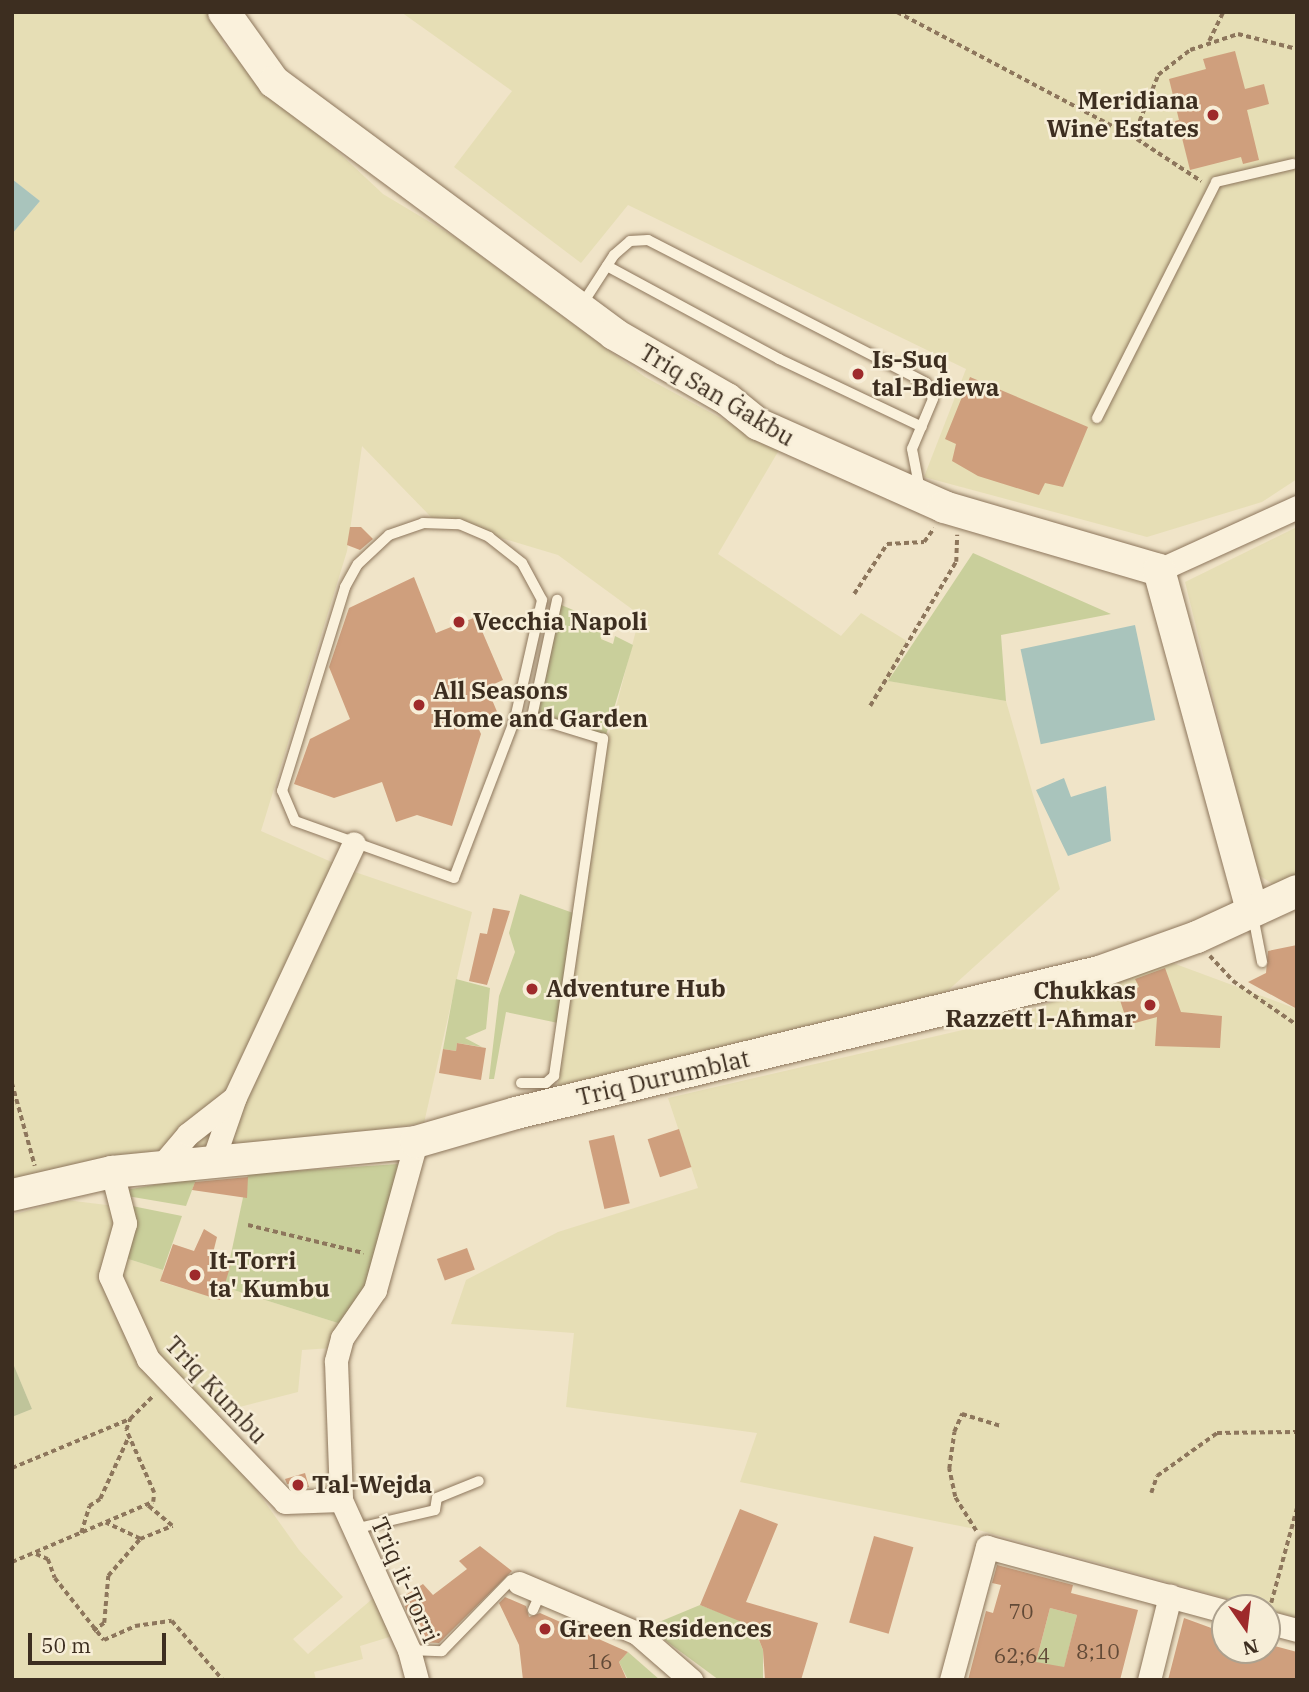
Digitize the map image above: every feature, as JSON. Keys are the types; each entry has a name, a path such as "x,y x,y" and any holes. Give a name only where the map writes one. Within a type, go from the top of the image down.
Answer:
{"main road":[{"name":"Triq San Ġakbu","path":"223,12 274,82 580,309 727,399 758,424 942,506 1159,570"},
{"path":"1159,570 1252,910"},
{"name":"Triq Durumblat","path":"26,1192 112,1172 416,1142 516,1113 1099,972 1197,937 1297,891"}],"street":[{"path":"1159,570 1297,507"},
{"path":"213,1160 234,1097 354,843"},
{"path":"161,1166 188,1134 234,1097"},
{"name":"Triq it-Torri","path":"416,1142 375,1290 336,1353 341,1500 409,1650 417,1680"},
{"name":"Triq Kumbu","path":"112,1172 125,1223 110,1276 148,1359 285,1502 341,1500"},
{"path":"951,1680 987,1547 1211,1607"},
{"path":"515,1581 537,1601 636,1633 691,1680"},
{"path":"1149,1680 1170,1596"},
{"path":"1281,1623 1297,1630"}],"lane":[{"path":"1097,418 1216,182 1293,164"},
{"path":"580,309 607,266 630,241 648,240 678,251 926,383 933,399 922,427 912,466 942,506"},
{"path":"607,266 779,359 922,427"},
{"path":"423,523 459,524 522,563 542,600 515,719 454,878 354,843 295,821 282,791 345,587 358,564 389,535 423,523"},
{"path":"521,1083 546,1083 554,1076 603,739 532,717 557,600"},
{"path":"1252,910 1262,962"},
{"path":"354,1529 435,1510 437,1499 479,1481"},
{"path":"409,1650 442,1651 515,1581"}],"path":[{"path":"897,12 1133,138 1212,189"},
{"path":"1209,41 1223,12"},
{"path":"1133,138 1158,75 1209,41 1238,34 1297,49"},
{"path":"854,594 887,544 924,542 942,506"},
{"path":"870,706 956,562 942,506"},
{"path":"1197,937 1233,981 1297,1025"},
{"path":"12,1083 26,1192"},
{"path":"248,1225 384,1257"},
{"path":"12,1468 130,1419 159,1390 173,1385"},
{"path":"987,1547 954,1497 949,1469 962,1414 1001,1426"},
{"path":"81,1533 89,1506 100,1499 129,1436 130,1419"},
{"path":"1151,1493 1157,1476 1217,1433 1297,1432"},
{"path":"12,1562 146,1505 154,1493 129,1436"},
{"path":"93,1631 104,1623 108,1576 140,1539 172,1526 146,1505"},
{"path":"1274,1594 1297,1507"},
{"path":"105,1523 140,1539"},
{"path":"36,1554 48,1559 52,1574 93,1631 104,1640 135,1626 172,1621 223,1680"}],"shaded area":[{"path":"12,12 213,12 224,45 383,194 458,239 645,377 779,450 718,554 841,636 861,613 907,641 889,681 1006,701 1060,889 933,1004 557,1090 600,790 595,788 640,615 558,555 431,517 362,446 347,551 261,831 352,871 472,912 424,1123 12,1183 12,234 40,201 12,179"},
{"name":"Meridiana Wine Estates","path":"401,12 1297,12 1297,479 1262,502 1147,537 924,477 966,369 628,205 581,263 454,167 512,91"},
{"path":"1297,527 1297,881 1279,888 1257,874 1185,582"},
{"path":"1162,959 1297,1009 1297,1618 1281,1614 1281,1594 1211,1594 975,1529 740,1482 757,1433 566,1407 574,1333 451,1324 466,1280 558,1232 698,1188 668,1098 1006,1020"},
{"path":"66,1200 115,1206 108,1300 135,1353 240,1467 299,1550 343,1597 293,1639 308,1654 378,1594 396,1635 360,1646 363,1659 314,1672 316,1680 12,1680 12,1417 32,1409 12,1361 12,1215"},
{"path":"119,1256 163,1270 161,1282 220,1299 224,1287 341,1324 332,1348 302,1350 298,1392 205,1416 153,1360 119,1296"}],"green space":[{"path":"973,553 1111,614 1001,635 1006,701 888,681"},
{"path":"559,604 606,624 601,639 613,644 615,636 633,645 606,735 536,714"},
{"name":"Adventure Hub","path":"520,894 576,914 558,1023 506,1012 494,1079 489,1079 499,996 515,952 509,933"},
{"path":"456,979 490,988 486,1029 465,1038 482,1047 457,1043 456,1051 443,1049"},
{"path":"398,1164 368,1289 341,1324 224,1287 248,1174"},
{"path":"197,1177 186,1206 127,1196 126,1190"},
{"path":"127,1205 182,1216 163,1270 119,1256"},
{"path":"12,1361 32,1409 12,1417"},
{"path":"700,1605 753,1625 763,1650 763,1680 719,1680 647,1627"},
{"path":"1050,1608 1077,1615 1061,1680 1036,1662"},
{"path":"628,1652 660,1680 628,1680 619,1662"}],"water":[{"path":"12,179 40,201 12,234"},
{"path":"1135,625 1155,720 1041,744 1021,649"},
{"path":"1064,778 1071,797 1106,786 1111,841 1068,856 1036,790"}],"building":[{"name":"Meridiana Wine Estates","path":"1235,51 1245,89 1264,84 1269,104 1247,110 1259,160 1243,164 1241,157 1190,170 1181,134 1160,140 1156,126 1179,120 1169,79 1206,69 1203,59"},
{"path":"970,377 1088,427 1063,487 1045,483 1039,495 978,476 952,461 956,444 945,439"},
{"path":"350,527 361,527 373,539 360,550 347,545"},
{"name":"All Seasons Home and Garden","path":"414,577 436,633 476,617 503,680 494,684 498,692 490,695 498,714 476,723 481,734 452,826 417,815 396,822 382,782 334,798 294,784 310,739 350,719 329,667 349,608"},
{"path":"493,908 510,911 487,985 469,981 480,933 487,934"},
{"path":"1297,945 1297,1009 1248,982 1266,973 1268,951"},
{"name":"Chukkas Razzett l-Aħmar","path":"1165,968 1181,1012 1222,1016 1220,1048 1155,1046 1157,1017 1128,1025 1119,997 1139,987 1135,979"},
{"path":"457,1043 486,1048 481,1080 439,1073 443,1049 456,1051"},
{"path":"679,1129 691,1167 660,1177 648,1139"},
{"path":"614,1135 630,1203 604,1209 589,1141"},
{"path":"248,1177 247,1198 192,1190 195,1182"},
{"name":"It-Torri ta' Kumbu","path":"204,1229 217,1237 212,1257 231,1264 220,1300 160,1281 173,1244 194,1251"},
{"path":"467,1248 475,1270 445,1281 437,1259"},
{"path":"305,1473 309,1487 287,1484 285,1479"},
{"path":"740,1509 778,1524 746,1602 818,1623 801,1680 765,1680 763,1650 754,1627 700,1605"},
{"path":"874,1536 913,1547 889,1634 849,1623"},
{"path":"480,1546 512,1571 439,1643 421,1642 401,1598 423,1584 433,1595 467,1569 459,1561"},
{"path":"997,1565 1073,1585 1071,1593 1138,1610 1120,1680 968,1680 986,1611 993,1613 1001,1585 992,1583","holes":["1050,1608 1077,1615 1064,1667 1036,1662"]},
{"name":"Green Residences","path":"505,1597 526,1606 529,1617 540,1613 628,1652 619,1662 627,1680 523,1680 519,1645 499,1603"},
{"path":"1184,1618 1211,1628 1211,1664 1281,1664 1281,1648 1297,1652 1297,1680 1168,1680"}],"place":[{"name":"Meridiana Wine Estates","path":"1213,115"},
{"name":"Is-Suq tal-Bdiewa","path":"858,374"},
{"name":"Vecchia Napoli","path":"459,622"},
{"name":"All Seasons Home and Garden","path":"419,705"},
{"name":"Adventure Hub","path":"532,989"},
{"name":"Chukkas Razzett l-Aħmar","path":"1150,1005"},
{"name":"It-Torri ta' Kumbu","path":"195,1275"},
{"name":"Tal-Wejda","path":"298,1485"},
{"name":"Green Residences","path":"545,1629"}]}
